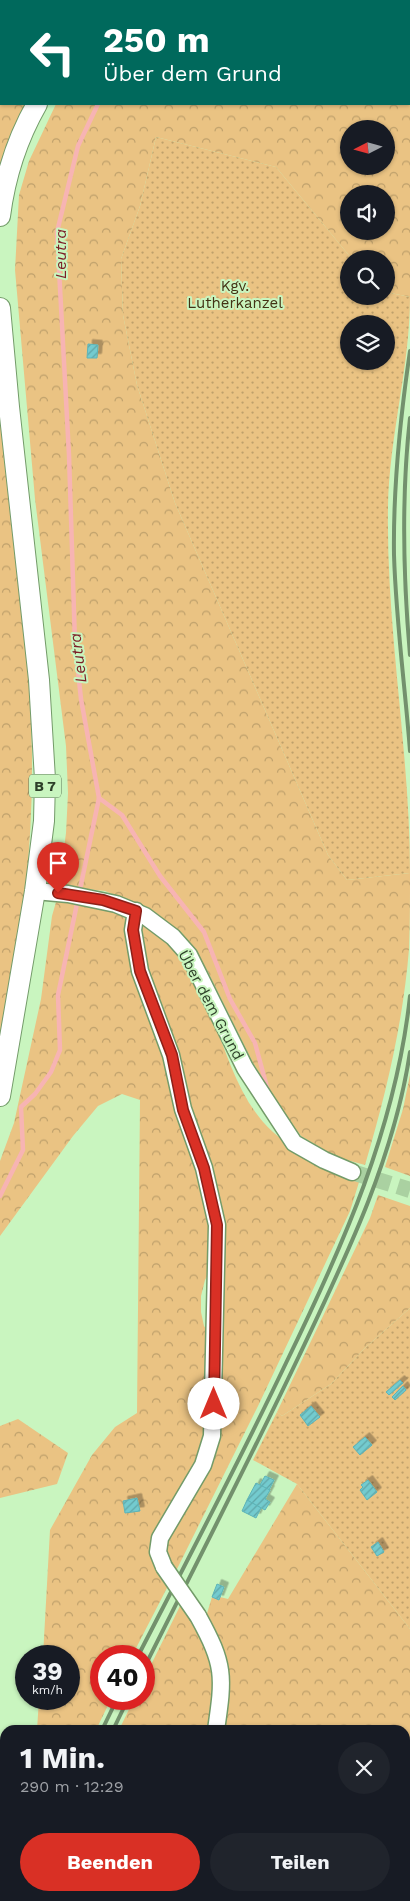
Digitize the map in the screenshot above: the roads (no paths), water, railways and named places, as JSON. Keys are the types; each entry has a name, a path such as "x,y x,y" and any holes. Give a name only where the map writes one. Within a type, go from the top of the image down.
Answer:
{"main road":[{"path":"0,216 3,192 13,157 36,105"},
{"name":"B 7","path":"0,308 43,740 44,821 36,891 0,1096"}],"street":[{"name":"Über dem Grund","path":"36,891 103,900 136,911 160,926 188,955 245,1068 294,1144 352,1172"},
{"path":"136,911 133,930 140,971 172,1055 183,1110 210,1191 218,1240 212,1436 203,1465 160,1538 158,1552 164,1567 198,1616 210,1639 222,1672 222,1688 217,1725"}],"waterway":[{"name":"Leutra","path":"0,1196 23,1150 21,1107 35,1094 51,1072 60,1050 58,995 99,798 81,699 75,643 69,455 57,232 78,146 98,105"},
{"path":"99,798 122,815 160,876 204,932 230,999 255,1043 268,1091"}],"tunnel":[{"path":"352,1172 410,1190"}],"railway":[{"path":"410,351 398,453 394,529 397,604 410,751"},
{"path":"410,418 404,507 406,595 410,655"},
{"path":"144,1645 268,1400 347,1230 380,1139 393,1092 403,1045 410,996"},
{"path":"155,1646 280,1395 366,1208 392,1131 403,1092 410,1052"},
{"path":"104,1725 112,1710"},
{"path":"115,1725 123,1710"}],"park label":[{"name":"Kgv. Lutherkanzel","path":"235,294"}]}
